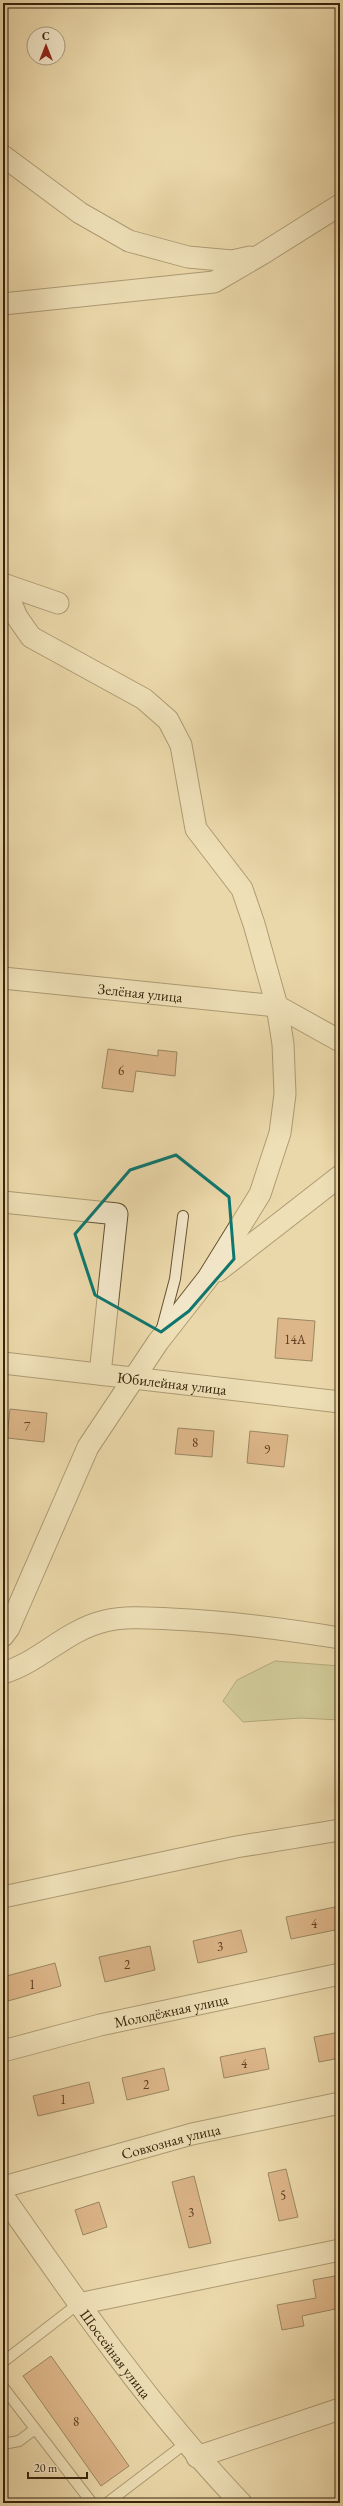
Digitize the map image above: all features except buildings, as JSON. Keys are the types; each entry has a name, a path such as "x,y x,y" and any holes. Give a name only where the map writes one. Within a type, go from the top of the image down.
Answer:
{"street":[{"path":"3,156 80,213 129,241 188,257 232,261 262,254"},
{"path":"3,304 214,282 340,205"},
{"path":"3,584 58,603"},
{"path":"3,584 17,617 31,637 144,699 168,720 181,745 196,829 242,889 277,1006 283,1044 285,1094 280,1133 260,1194 208,1278 158,1342 88,1447 9,1628 3,1636"},
{"name":"Зелёная улица","path":"3,978 277,1006"},
{"path":"277,1006 340,1041"},
{"path":"208,1278 340,1176"},
{"path":"3,1202 117,1214 100,1374"},
{"name":"Юбилейная улица","path":"3,1363 340,1402"},
{"path":"3,1673 21,1668 74,1632 105,1621 135,1617 265,1625 340,1638"},
{"path":"3,1898 236,1847 340,1830"},
{"name":"Молодёжная улица","path":"3,2051 100,2025 340,1974"},
{"name":"Совхозная улица","path":"3,2187 192,2134 340,2103"},
{"name":"Шоссейная улица","path":"3,2196 78,2304 191,2450 241,2503"},
{"path":"78,2304 340,2250"},
{"path":"191,2450 340,2409"}],"lane":[{"path":"158,1342 175,1279 183,1216"},
{"path":"3,2362 78,2304"},
{"path":"3,2387 92,2503"},
{"path":"3,2444 19,2441 35,2429"},
{"path":"106,2503 191,2450"}],"highlighted area":[{"path":"176,1155 229,1197 234,1259 189,1311 161,1332 95,1295 75,1234 130,1170"}],"green space":[{"path":"275,1661 340,1666 340,1720 301,1718 243,1722 223,1701 237,1680"}]}
